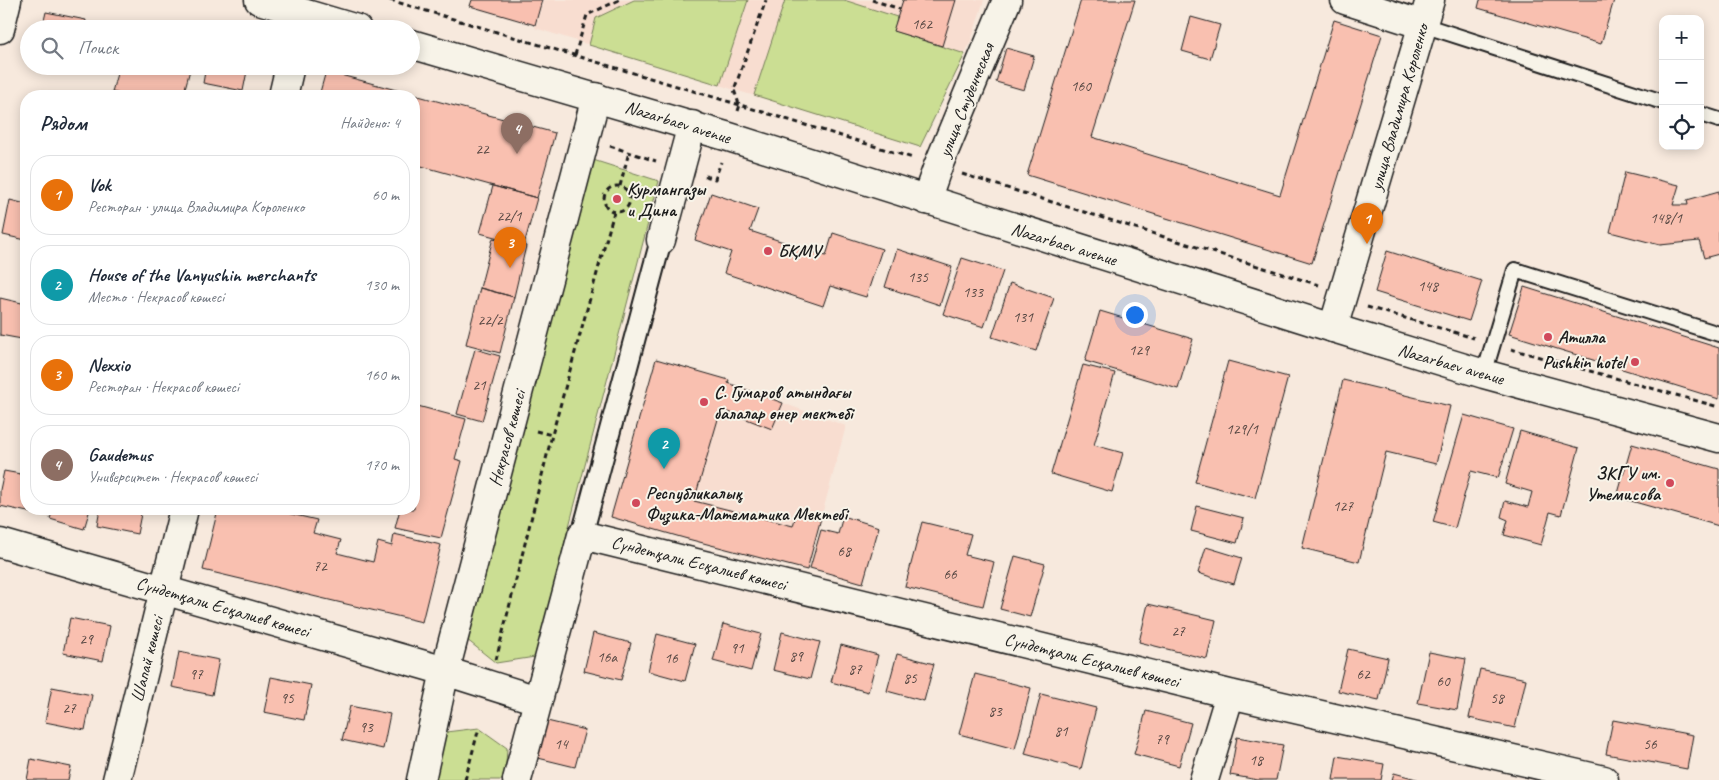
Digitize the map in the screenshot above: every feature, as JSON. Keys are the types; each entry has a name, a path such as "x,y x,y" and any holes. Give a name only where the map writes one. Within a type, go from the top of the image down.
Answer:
{"street":[{"path":"0,29 7,0"},
{"path":"259,0 324,20"},
{"name":"улица Студенческая","path":"926,200 938,166 1007,0"},
{"path":"1345,0 1426,13"},
{"name":"улица Владимира Короленко","path":"1333,328 1426,13"},
{"name":"Nazarbaev avenue","path":"420,47 692,126 1484,374 1719,438"},
{"path":"284,90 288,75"},
{"name":"Некрасов көшесі","path":"421,780 445,671 596,98"},
{"path":"516,780 692,126"},
{"name":"Шапай көшесі","path":"117,780 183,515"},
{"name":"Сүндетқали Есқалиев көшесі","path":"582,535 1230,694 1604,780"},
{"name":"Сүндетқали Есқалиев көшесі","path":"0,543 445,671 537,700"},
{"path":"1204,780 1230,694"}],"lane":[{"path":"1426,13 1659,100"},
{"path":"1704,115 1719,120"},
{"path":"1484,374 1515,270 1719,334"}],"path":[{"path":"390,0 740,105 1315,283 1342,300 1719,407"},
{"path":"575,55 587,15 619,0"},
{"path":"737,114 740,105 734,90 766,0"},
{"path":"872,0 900,9"},
{"path":"585,138 680,169"},
{"path":"620,186 628,152"},
{"path":"620,186 629,193 630,202 626,209 614,212 606,207 604,194 610,187 620,186"},
{"path":"496,663 552,436 614,212"},
{"path":"465,780 479,728"}],"shaded area":[{"path":"543,0 984,0 971,41 920,147 535,28"},
{"path":"656,359 729,380 728,383 846,426 807,570 611,517"}],"green space":[{"path":"634,0 748,0 720,85 589,45 596,18"},
{"path":"785,0 844,0 897,17 894,31 965,54 920,147 754,95"},
{"path":"590,159 659,181 535,657 496,663 466,639"},
{"path":"479,728 507,748 505,780 429,780 435,758 446,732"}],"building":[{"path":"472,0 542,0 535,25 470,6"},
{"path":"903,0 956,0 942,46 893,31"},
{"path":"1081,0 1135,0 1092,137 1280,195 1334,20 1382,35 1312,263 1027,175"},
{"path":"1480,0 1614,0 1601,44 1478,8"},
{"path":"46,12 86,20 44,20"},
{"path":"1191,17 1220,25 1210,59 1182,51"},
{"path":"1006,48 1034,56 1024,90 996,82"},
{"path":"117,75 189,75 185,90 113,90"},
{"path":"204,75 246,75 243,90 203,83"},
{"path":"325,75 341,75 396,90 321,90"},
{"path":"420,96 555,133 537,198 420,166"},
{"path":"1625,172 1679,185 1673,205 1688,205 1687,200 1719,191 1719,254 1704,258 1699,241 1660,245 1610,232"},
{"path":"493,186 537,198 524,245 480,233"},
{"name":"БҚМУ","path":"711,193 758,209 750,231 826,256 833,233 882,249 866,297 830,286 823,306 724,273 731,252 695,240"},
{"path":"10,200 20,202 20,239 3,235"},
{"path":"493,238 526,246 514,297 480,288"},
{"path":"897,249 952,267 940,305 885,287"},
{"path":"1387,251 1482,281 1469,321 1375,292"},
{"path":"962,258 1003,271 984,327 943,314"},
{"path":"1010,283 1054,298 1036,351 992,337"},
{"path":"1524,287 1719,348 1719,399 1509,334"},
{"path":"480,288 514,297 500,353 466,344"},
{"path":"0,298 20,303 20,339 0,335"},
{"path":"1100,311 1193,339 1178,389 1085,361"},
{"path":"475,349 500,356 482,421 457,414"},
{"path":"656,359 729,380 728,383 783,403 772,429 721,409 694,501 793,526 797,511 821,518 807,570 611,517"},
{"path":"1228,361 1288,377 1255,498 1195,482"},
{"path":"1083,365 1115,373 1094,445 1123,453 1112,492 1051,474"},
{"path":"1343,380 1450,406 1436,464 1386,452 1359,562 1302,548"},
{"path":"420,407 466,419 455,459 462,461 441,538 395,528 398,515 420,515"},
{"path":"1464,415 1513,429 1498,478 1471,471 1455,528 1433,522"},
{"path":"1520,431 1579,448 1561,515 1550,512 1541,545 1504,535 1508,520 1501,517 1505,501 1528,507 1532,492 1505,484"},
{"name":"ЗКГУ им. Утемисова","path":"1632,444 1719,469 1719,526 1617,497"},
{"path":"4,471 20,474 20,510 0,506 0,490"},
{"path":"1197,506 1244,518 1237,543 1191,531"},
{"path":"51,515 88,515 84,529 50,519"},
{"path":"99,515 141,515 137,534 97,526"},
{"path":"217,515 295,515 317,520 313,533 341,540 337,553 373,562 378,542 392,546 394,534 441,545 422,622 203,570"},
{"path":"843,516 879,527 863,583 810,568 821,530 838,534"},
{"path":"922,522 971,534 965,555 994,562 983,606 905,587"},
{"path":"1206,547 1242,558 1234,584 1198,573"},
{"path":"1015,556 1045,564 1030,617 1000,609"},
{"path":"1148,604 1216,620 1207,659 1139,642"},
{"path":"70,618 110,626 103,661 63,653"},
{"path":"723,624 761,634 751,671 713,661"},
{"path":"782,632 820,642 810,679 773,670"},
{"path":"593,633 631,643 621,680 584,671"},
{"path":"657,634 695,644 685,681 648,671"},
{"path":"841,645 878,655 868,692 831,682"},
{"path":"1348,649 1388,658 1379,700 1338,691"},
{"path":"179,652 219,660 212,695 172,687"},
{"path":"1429,652 1466,659 1457,710 1418,703"},
{"path":"897,654 934,664 924,701 887,691"},
{"path":"1480,669 1526,679 1515,728 1469,718"},
{"path":"975,674 1031,688 1015,749 959,734"},
{"path":"271,677 311,685 304,720 264,712"},
{"path":"52,687 92,695 85,730 45,722"},
{"path":"1041,694 1096,708 1081,769 1025,754"},
{"path":"350,706 390,714 383,749 342,740"},
{"path":"1146,711 1191,723 1179,766 1134,754"},
{"path":"1613,720 1693,735 1687,769 1606,754"},
{"path":"547,721 585,730 575,767 538,758"},
{"path":"1237,737 1283,745 1276,780 1258,780 1230,775"},
{"path":"1337,756 1384,764 1381,780 1333,780"},
{"path":"31,759 71,767 68,780 27,780"},
{"path":"1394,773 1420,780 1392,780"}],"place":[{"name":"Gaudemus","path":"517,154"},
{"name":"Курмангазы и Дина","path":"617,199"},
{"name":"Vok","path":"1367,244"},
{"name":"БҚМУ","path":"768,251"},
{"name":"Nexxio","path":"510,268"},
{"name":"Атилла","path":"1548,337"},
{"name":"Pushkin hotel","path":"1635,362"},
{"name":"С. Гумаров атындағы балалар өнер мектебі","path":"704,402"},
{"name":"House of the Vanyushin merchants","path":"664,469"},
{"name":"ЗКГУ им. Утемисова","path":"1670,483"},
{"name":"Республикалық Физика-Математика Мектебі","path":"636,503"}]}
